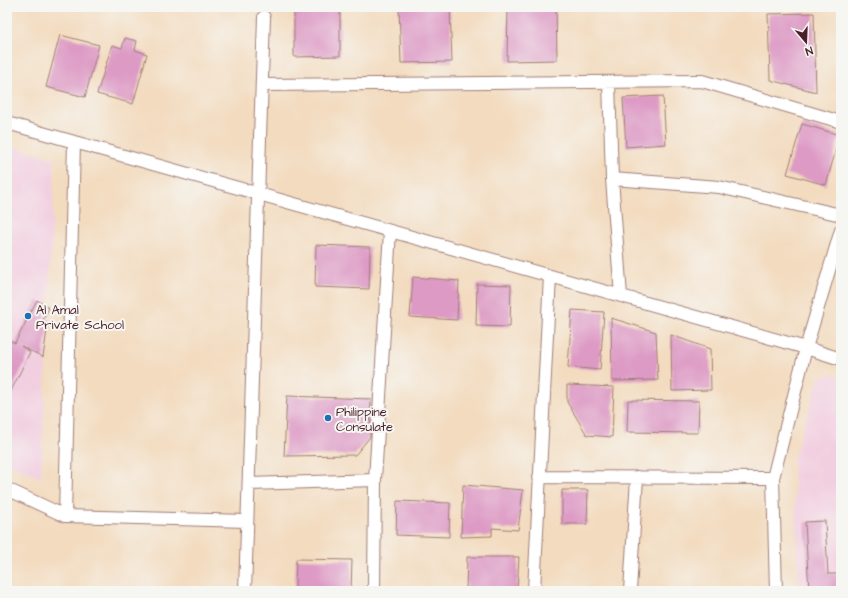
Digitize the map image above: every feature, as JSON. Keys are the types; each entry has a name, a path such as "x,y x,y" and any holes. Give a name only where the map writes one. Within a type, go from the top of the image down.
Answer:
{"street":[{"path":"245,591 264,17"},
{"path":"262,85 702,81 841,122"},
{"path":"609,82 612,179 621,296"},
{"path":"7,123 806,348 841,360"},
{"path":"65,516 74,142"},
{"path":"612,179 719,186 841,215"},
{"path":"776,591 773,478 806,348 841,230"},
{"path":"374,591 375,480 390,231"},
{"path":"534,591 550,276"},
{"path":"539,477 773,478"},
{"path":"630,591 637,477"},
{"path":"249,484 375,480"},
{"path":"7,489 65,516 248,520"}],"shaded area":[{"name":"Al Amal Private School","path":"7,145 55,159 41,478 7,462"},
{"path":"832,374 841,377 841,591 799,591 793,460 819,378"}],"building":[{"path":"340,7 340,56 294,57 294,8"},
{"path":"399,7 450,7 452,62 401,63"},
{"path":"508,7 556,7 557,60 507,61"},
{"path":"814,13 816,92 770,80 768,14"},
{"path":"60,35 99,45 85,97 46,87"},
{"path":"125,38 137,41 135,50 147,54 133,104 97,94 112,45 122,48"},
{"path":"663,96 666,144 626,147 623,98"},
{"path":"802,124 840,135 826,185 787,174"},
{"path":"316,245 370,247 369,289 315,287"},
{"path":"413,277 459,281 457,320 410,317"},
{"path":"477,284 511,285 510,327 476,326"},
{"path":"37,300 49,308 43,320 48,324 43,357 21,346 30,352 7,399 7,339 15,343"},
{"path":"572,310 604,312 600,370 568,367"},
{"path":"611,318 656,332 658,380 612,381"},
{"path":"671,335 710,349 711,390 672,391"},
{"path":"567,385 614,387 612,437 587,435 567,402"},
{"name":"Philippine Consulate","path":"287,396 371,399 370,437 355,455 284,456"},
{"path":"628,400 699,401 698,433 627,432"},
{"path":"463,485 523,490 518,530 492,528 492,536 461,537"},
{"path":"562,490 588,490 587,524 562,524"},
{"path":"397,501 450,503 449,537 396,535"},
{"path":"825,521 828,574 841,574 841,591 809,591 805,522"},
{"path":"467,557 519,557 517,591 466,591"},
{"path":"296,559 352,560 351,591 295,591"}],"place":[{"name":"Al Amal Private School","path":"28,316"},
{"name":"Philippine Consulate","path":"328,418"}]}
